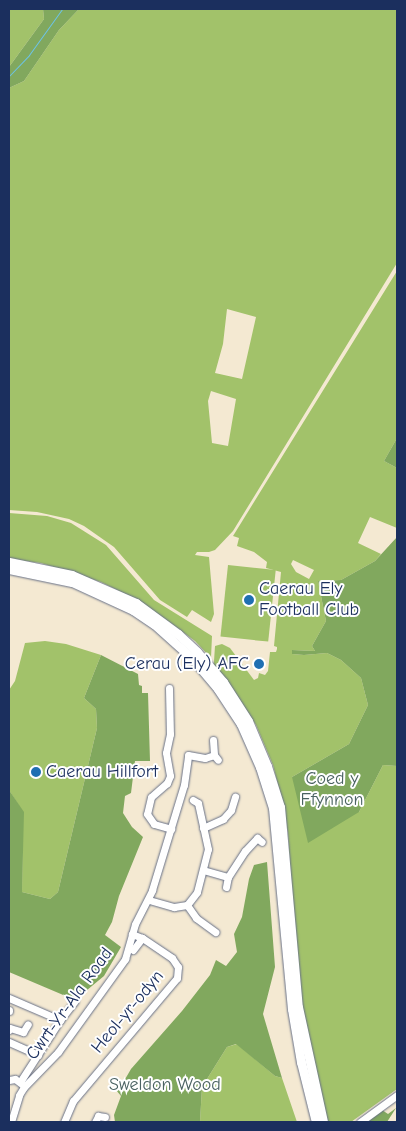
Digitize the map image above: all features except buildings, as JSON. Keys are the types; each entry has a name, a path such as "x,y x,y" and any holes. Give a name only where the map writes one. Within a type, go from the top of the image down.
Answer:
{"main road":[{"path":"9,562 72,575 116,593 157,618 195,655 248,721 267,766 280,807 298,1007 323,1122"},
{"path":"9,569 72,582 113,600 154,624 195,655"},
{"path":"220,686 241,724 260,767 273,808 292,1009 301,1062 316,1122"}],"street":[{"path":"169,688 172,703 170,734 166,753 171,771 167,783 151,798 147,814 154,824 171,829"},
{"name":"Cwrt-Yr-Ala Road","path":"22,1084 58,1052 125,959 132,934 148,900 171,829 184,785 188,755 205,758 216,757 213,740"},
{"path":"203,828 223,819 230,803 235,797"},
{"path":"148,900 174,907 187,904 197,892 208,849 198,803 193,800"},
{"path":"226,887 228,877 245,851 257,838 262,842"},
{"path":"203,870 228,877"},
{"path":"187,904 196,918 213,928"},
{"name":"Heol-yr-odyn","path":"64,1122 73,1101 177,978 178,967 172,958 142,938 132,934"},
{"name":"Cwrt-Yr-Ala Road","path":"133,950 142,938"},
{"path":"9,998 60,1020"},
{"name":"Cwrt-Yr-Ala Road","path":"11,1122 22,1084 60,1020 76,1001"},
{"path":"9,1028 24,1032 28,1024"},
{"path":"9,1042 38,1055"},
{"path":"9,1080 15,1079 22,1084"},
{"path":"360,1122 397,1095"},
{"path":"95,1122 98,1116 105,1117"}],"green space":[{"path":"9,9 43,9 44,19 9,67"},
{"path":"43,9 79,9 59,30 24,81 9,88 9,67 44,19"},
{"path":"79,9 397,9 397,263 233,531 215,550 197,552 195,555 209,557 214,614 211,622 192,610 187,617 160,600 114,547 84,526 69,519 37,512 9,510 9,88 24,81 59,30","holes":["227,309 256,317 242,379 215,373 223,344","211,391 236,399 228,446 212,443 208,401"]},
{"path":"397,271 397,438 384,461 397,468 397,528 370,517 358,543 381,554 375,561 341,580 318,581 326,621 312,646 315,651 293,650 292,654 327,653 341,660 361,678 368,705 349,744 292,777 359,812 383,765 397,766 397,1089 351,1122 327,1122 305,1029 296,961 288,833 273,765 256,725 233,689 214,666 215,646 222,644 230,648 254,680 258,678 259,673 265,675 268,671 270,652 276,652 277,649 274,646 281,572 266,568 267,562 254,552 237,546 239,538 233,536","holes":["293,560 314,570 309,579 296,572 291,564"]},
{"path":"397,438 397,468 384,461"},
{"path":"9,513 47,516 71,523 106,545 154,600 212,636 211,658 195,641 168,621 137,600 101,582 41,563 9,559"},
{"name":"Coed y Ffynnon","path":"397,537 397,766 383,765 359,812 308,843 292,777 349,744 368,705 361,678 341,660 327,653 292,654 292,650 315,651 312,646 326,621 318,581 341,580 375,561"},
{"name":"Caerau Ely Football Club","path":"228,565 276,570 268,642 220,637"},
{"path":"45,641 66,644 101,655 84,698 96,709 97,728 58,892 50,899 22,892 23,812 9,790 9,690 15,681 25,643"},
{"path":"101,655 138,674 142,693 148,693 150,761 135,761 131,793 125,796 123,813 132,827 143,837 119,896 112,922 105,935 121,947 104,976 75,1000 9,972 9,790 24,812 22,892 50,899 58,892 97,728 96,709 84,698"},
{"name":"Sweldon Wood","path":"267,862 275,967 263,1014 282,1078 275,1076 236,1044 227,1047 202,1087 200,1122 115,1122 114,1115 121,1096 116,1090 122,1080 124,1081 131,1069 182,1011 210,975 216,960 226,966 237,952 234,934 242,917 249,879 254,865"},
{"path":"237,1044 275,1076 282,1078 297,1122 200,1122 202,1087 227,1047"},
{"path":"396,1108 387,1122 367,1122 382,1110 388,1114"}],"waterway":[{"path":"9,76 29,55 62,9"}],"place":[{"name":"Caerau Ely Football Club","path":"249,600"},
{"name":"Cerau (Ely) AFC","path":"259,664"},
{"name":"Caerau Hillfort","path":"36,772"}]}
